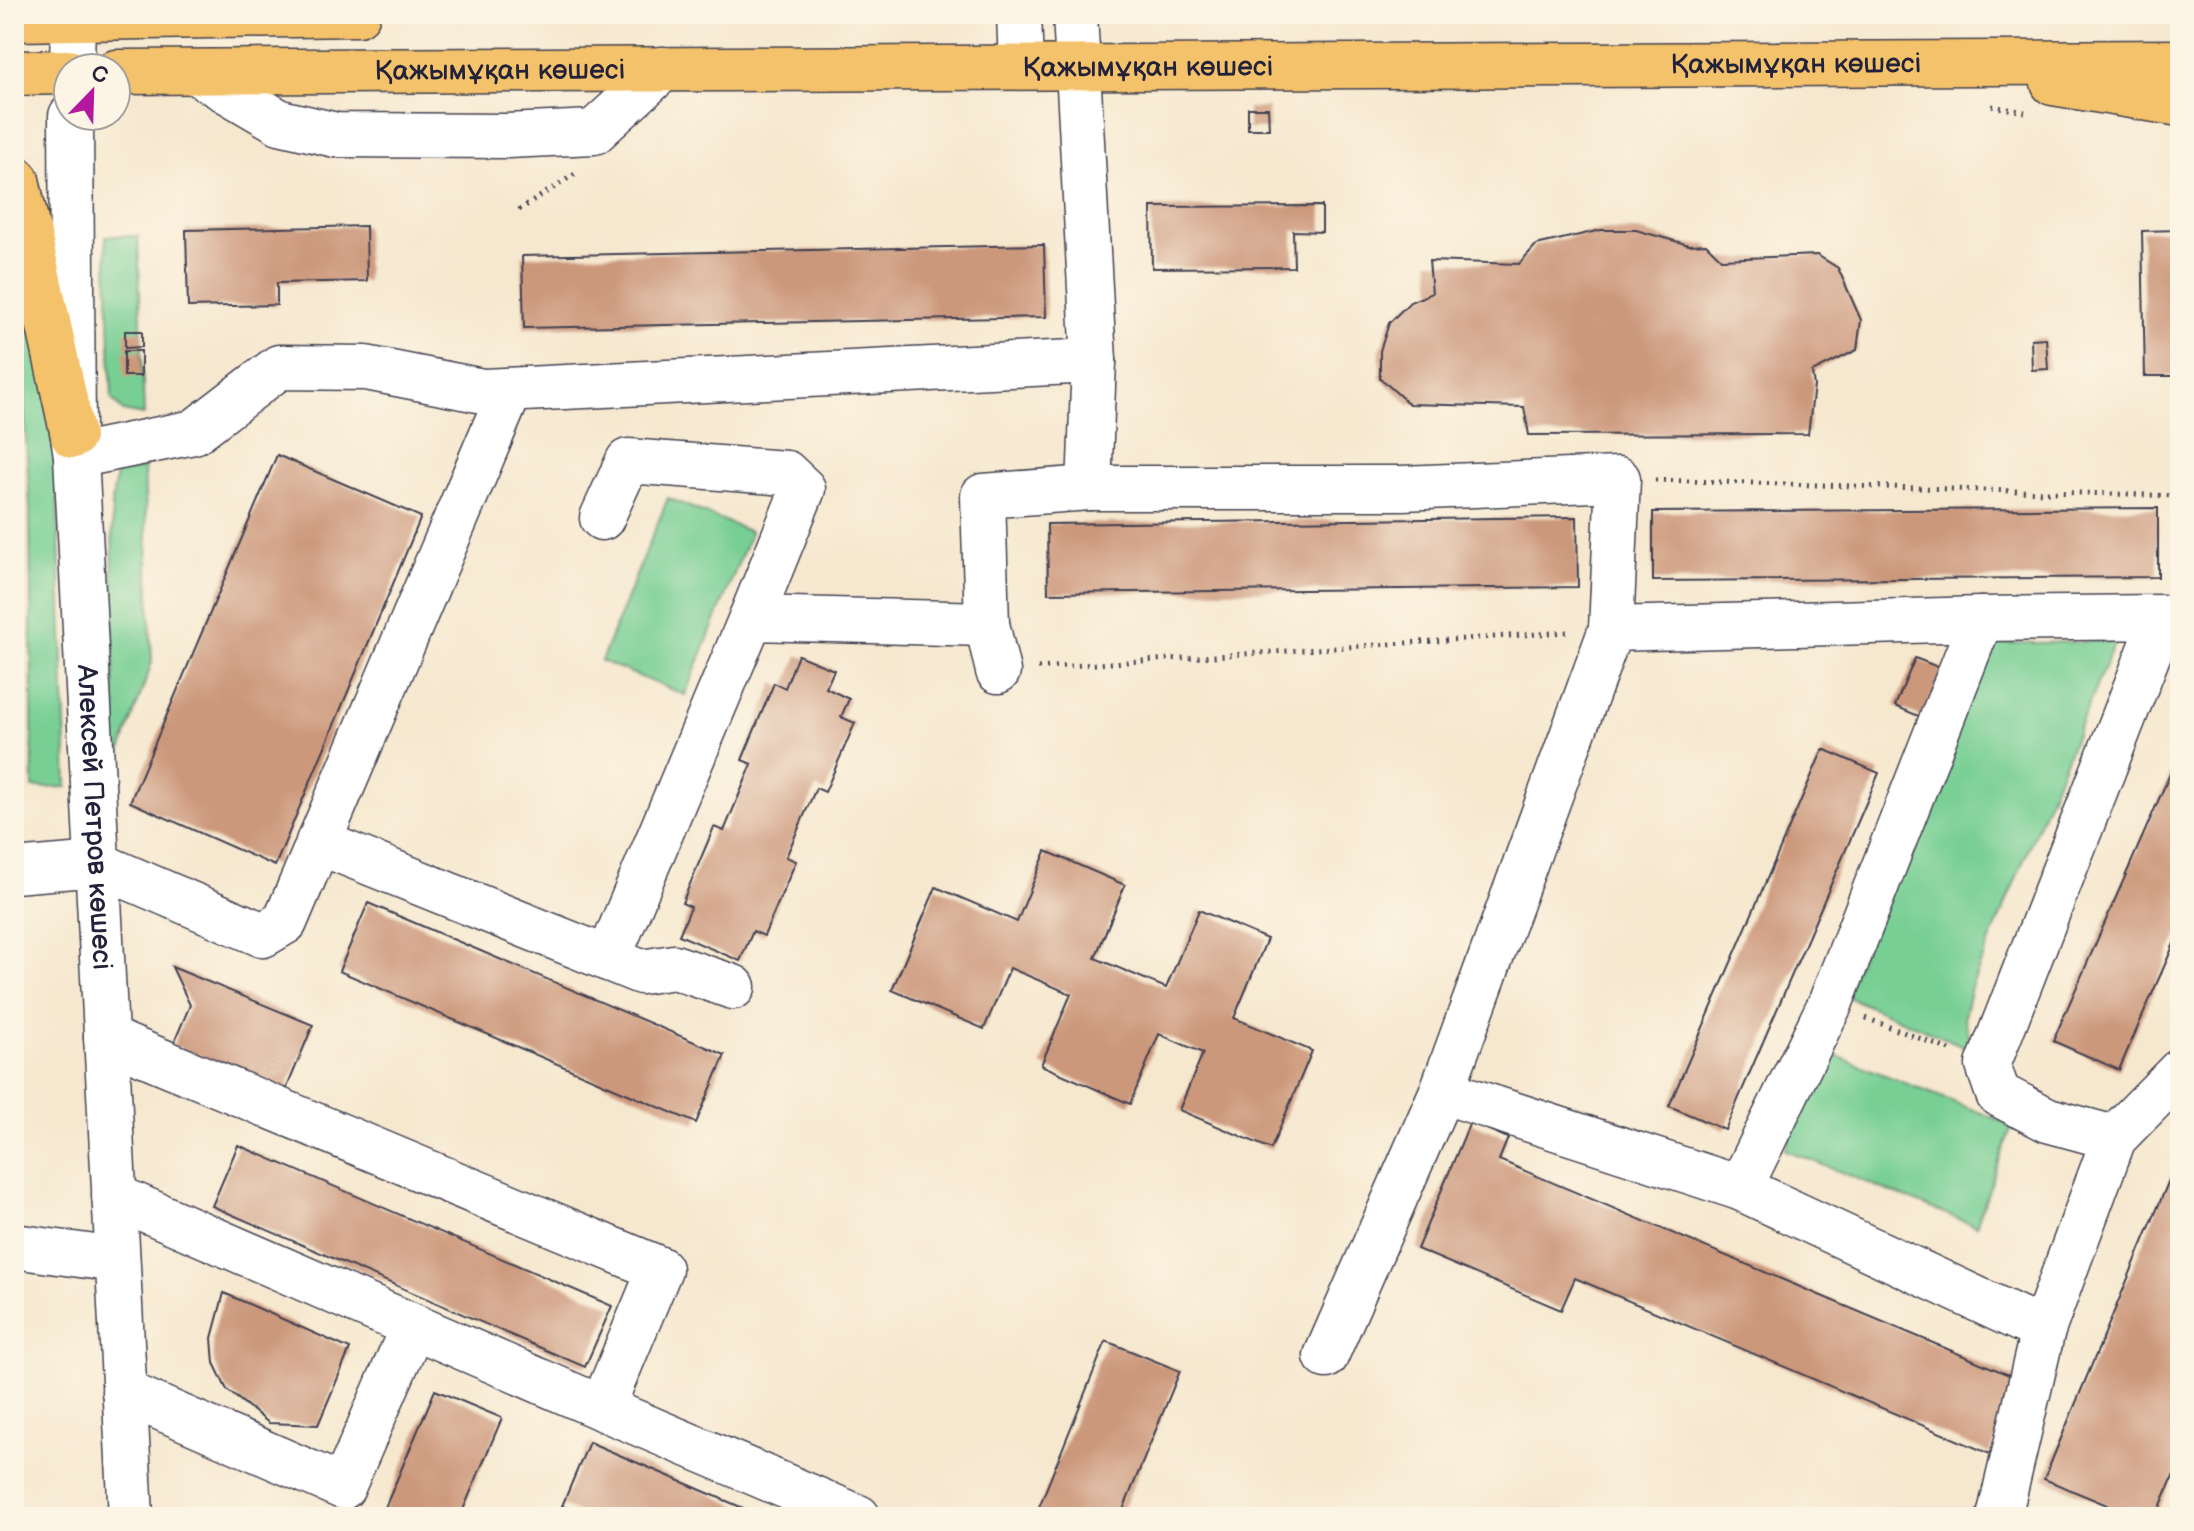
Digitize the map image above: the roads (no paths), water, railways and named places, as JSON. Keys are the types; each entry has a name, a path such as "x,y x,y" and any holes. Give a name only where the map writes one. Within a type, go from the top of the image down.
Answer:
{"main road":[{"path":"14,19 358,14"},
{"name":"Қажымұқан көшесі","path":"132,72 2180,62"},
{"path":"1932,63 2180,104"},
{"path":"14,73 52,71"},
{"path":"14,177 75,446"}],"street":[{"path":"1019,14 1021,67"},
{"path":"1075,14 1094,361 1089,488"},
{"path":"71,52 73,18"},
{"path":"195,72 280,122 336,135 507,136 594,132 663,69"},
{"name":"Алексей Петров көшесі","path":"71,132 75,446 131,1517"},
{"path":"75,446 194,432 279,367 366,368 483,391 510,391 1094,361"},
{"path":"14,871 97,864 263,935 285,922 510,391"},
{"path":"602,518 628,461 786,473 803,489 608,959"},
{"path":"998,671 987,624 983,496 1089,488 1402,488 1618,479 1611,629 1442,1091 1326,1356"},
{"path":"1611,629 2163,617 1988,1065 1998,1094 2048,1120 2114,1138"},
{"path":"751,618 987,624"},
{"path":"1740,1188 1830,1004 1981,619"},
{"path":"318,842 641,972 674,967 733,987"},
{"path":"106,1038 660,1269 602,1408"},
{"path":"1999,1517 2043,1330 2114,1138 2180,1071"},
{"path":"1442,1091 1740,1188 2043,1330"},
{"path":"114,1196 858,1517"},
{"path":"14,1246 117,1260"},
{"path":"124,1392 343,1487 413,1326"}]}
